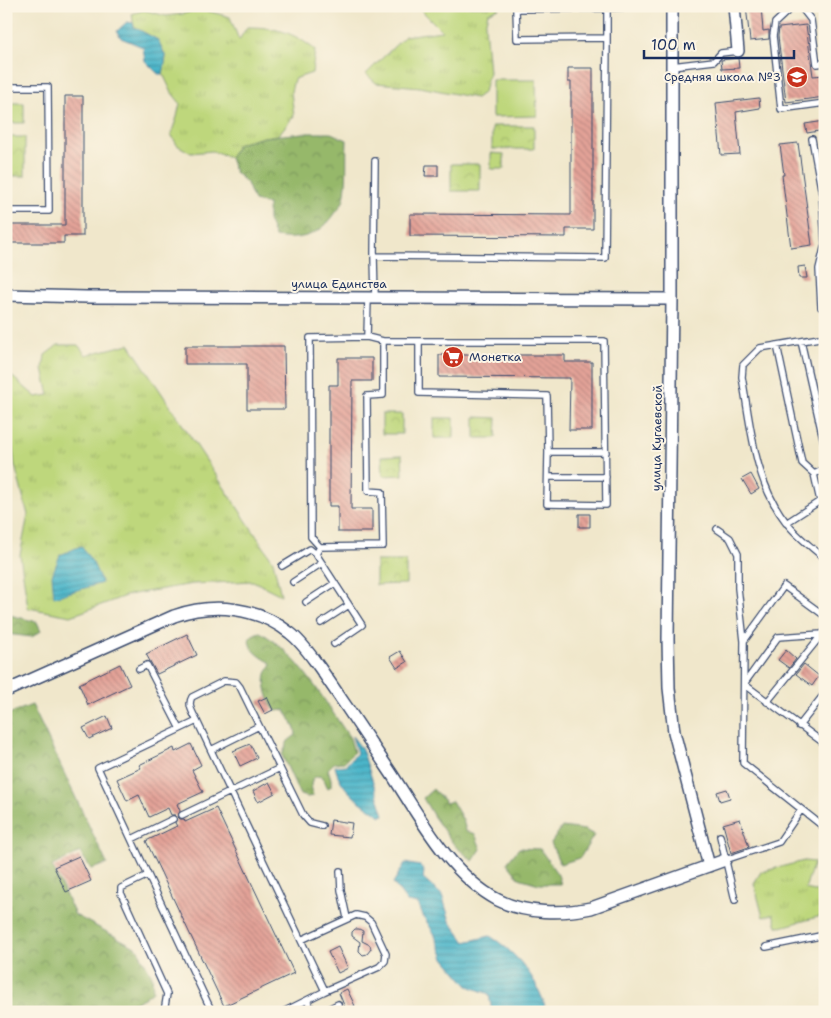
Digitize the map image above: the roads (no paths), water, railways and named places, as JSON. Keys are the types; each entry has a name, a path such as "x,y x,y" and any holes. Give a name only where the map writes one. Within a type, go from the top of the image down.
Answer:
{"street":[{"name":"улица Кугаевской","path":"672,6 669,688 674,732 708,866"},
{"path":"734,6 738,51"},
{"name":"улица Единства","path":"6,295 672,299"},
{"path":"6,692 174,616 202,608 237,609 262,616 291,633 320,668 431,834 468,879 499,900 520,908 571,912 591,908 725,860"}],"lane":[{"path":"607,38 516,39 516,9 648,6"},
{"path":"794,6 775,23 773,36 781,109 825,103"},
{"path":"800,6 811,20 817,64 825,63"},
{"path":"374,256 605,258 607,8"},
{"path":"672,66 714,61 721,53 738,51"},
{"path":"6,87 48,87 49,192 49,211 6,211"},
{"path":"812,139 824,194 825,244 819,269 821,307"},
{"path":"367,337 374,256 375,161"},
{"path":"383,341 383,395 367,396 368,491 382,492 383,546 320,547 311,537 310,338 367,337 383,341 419,340 604,341 606,505 547,504 547,396 419,393 419,340"},
{"path":"825,337 760,348 743,366 742,377 758,466 766,491 786,523 825,559"},
{"path":"801,341 825,447"},
{"path":"777,345 802,463 814,474 820,501 786,523"},
{"path":"548,452 606,452"},
{"path":"814,474 825,469"},
{"path":"548,477 606,477"},
{"path":"717,529 730,538 738,554 738,588 744,640 743,763 825,828"},
{"path":"316,554 320,547"},
{"path":"282,566 310,548 316,554 362,625 334,644"},
{"path":"293,582 322,563"},
{"path":"306,602 335,583"},
{"path":"744,640 784,586 825,616"},
{"path":"321,623 349,605"},
{"path":"744,684 778,637 824,633"},
{"path":"766,702 824,633"},
{"path":"139,669 147,665 180,729"},
{"path":"322,826 310,823 303,815 260,726 236,682 224,681 192,697 190,706 325,991"},
{"path":"744,684 825,744"},
{"path":"799,726 825,693"},
{"path":"197,721 98,768 212,1012"},
{"path":"211,750 260,726"},
{"path":"182,815 280,768"},
{"path":"725,860 779,842 801,810"},
{"path":"132,839 173,819"},
{"path":"720,836 735,900"},
{"path":"340,871 340,890 347,918"},
{"path":"148,875 121,888 121,893 167,994 164,1012"},
{"path":"283,1012 378,967 385,961 386,954 371,922 365,916 356,915 347,918 301,940"},
{"path":"766,947 825,935"},
{"path":"307,1000 313,1012"},
{"path":"322,1012 338,1004"}],"water":[{"path":"127,22 133,23 134,27 158,40 166,57 163,74 158,74 145,61 143,47 121,38 117,31"},
{"path":"81,546 93,563 102,583 54,597 52,575 60,555"},
{"path":"352,736 362,749 384,815 381,816 352,795 341,782 338,775 335,766 346,765 357,753"},
{"path":"405,863 420,866 424,871 423,879 442,895 450,921 465,942 490,936 506,947 520,961 536,984 544,1002 544,1012 492,1012 489,994 468,986 444,958 434,933 418,904 407,902 393,883"}],"place":[{"name":"Средняя школа №3","path":"797,77"},
{"name":"Монетка","path":"453,357"}]}
